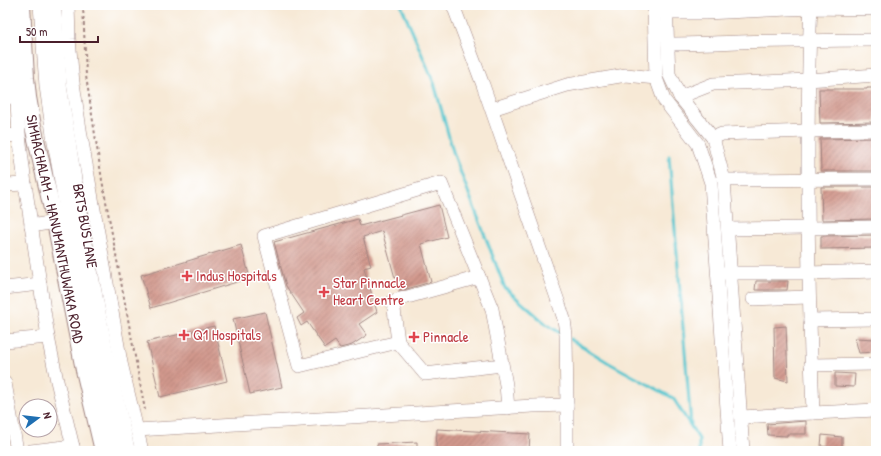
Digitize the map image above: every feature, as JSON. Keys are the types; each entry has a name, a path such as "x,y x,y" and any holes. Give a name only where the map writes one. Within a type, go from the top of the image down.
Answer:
{"main road":[{"name":"SIMHACHALAM - HANUMANTHUWAKA ROAD","path":"22,5 26,78 33,126 55,222 84,370 103,451"},
{"name":"SIMHACHALAM - HANUMANTHUWAKA ROAD","path":"53,5 59,88 79,214 106,358 127,451"}],"street":[{"path":"11,5 14,58 11,97 19,135 48,337 56,381 74,448 31,451"},
{"name":"BRTS BUS LANE","path":"40,5 46,86 54,142 94,365 113,451"},
{"path":"68,5 72,83 121,363 143,430 142,451"},
{"path":"453,5 492,109 564,319 566,339 566,451"},
{"path":"654,5 656,78 664,100 698,144 712,183 741,417 743,451"},
{"path":"730,451 724,273 728,229 724,180 713,138 680,97 669,74 667,9 705,13 811,7 876,8"},
{"path":"811,7 808,80 808,273 813,412"},
{"path":"668,44 809,40 876,40"},
{"path":"680,97 712,84 808,80 876,74"},
{"path":"492,109 567,84 626,75 656,78"},
{"path":"713,138 722,134 876,130"},
{"path":"5,136 19,135"},
{"path":"724,180 876,179"},
{"path":"5,185 25,184"},
{"path":"398,342 299,366 264,236 441,184 492,309 506,385 508,408"},
{"path":"31,226 55,222"},
{"path":"728,229 876,227"},
{"path":"724,273 876,271"},
{"path":"479,277 393,301 398,342 425,374 502,364"},
{"path":"5,288 40,284"},
{"path":"753,299 809,296"},
{"path":"810,320 876,319"},
{"path":"5,341 48,337"},
{"path":"811,365 876,364"},
{"path":"5,383 17,451"},
{"path":"143,430 567,405"},
{"path":"741,417 813,412 876,410"}],"path":[{"path":"83,5 86,76 143,430"}],"building":[{"path":"876,88 876,122 820,123 819,89"},
{"path":"876,138 876,171 821,171 820,139"},
{"path":"821,187 876,187 876,219 822,220"},
{"path":"439,205 447,237 421,244 431,282 400,291 382,231 363,237 371,266 364,268 377,312 359,324 367,335 352,345 340,348 335,341 325,348 307,322 301,326 297,318 304,313 286,286 274,242 358,219 360,226"},
{"path":"876,235 876,248 821,249 821,236"},
{"path":"241,245 250,278 151,308 141,275"},
{"path":"756,281 788,281 787,290 755,290"},
{"path":"265,312 282,387 250,394 233,319"},
{"path":"214,326 227,381 160,397 147,342"},
{"path":"786,326 788,381 775,378 774,327"},
{"path":"855,338 876,339 876,352 859,353"},
{"path":"835,373 855,374 854,387 835,386"},
{"path":"806,421 806,434 787,434 787,436 768,435 767,424"},
{"path":"437,429 530,434 529,451 436,451"},
{"path":"822,435 842,437 842,449 821,446"},
{"path":"417,442 417,451 377,451 377,444"}],"waterway":[{"path":"401,5 434,83 454,155 505,288 546,324 562,334"},
{"path":"669,156 691,425"},
{"path":"570,339 609,363 673,398 699,439 699,451"}],"place":[{"name":"Indus Hospitals","path":"187,276"},
{"name":"Star Pinnacle Heart Centre","path":"324,292"},
{"name":"Q1 Hospitals","path":"184,335"},
{"name":"Pinnacle","path":"414,337"}]}
